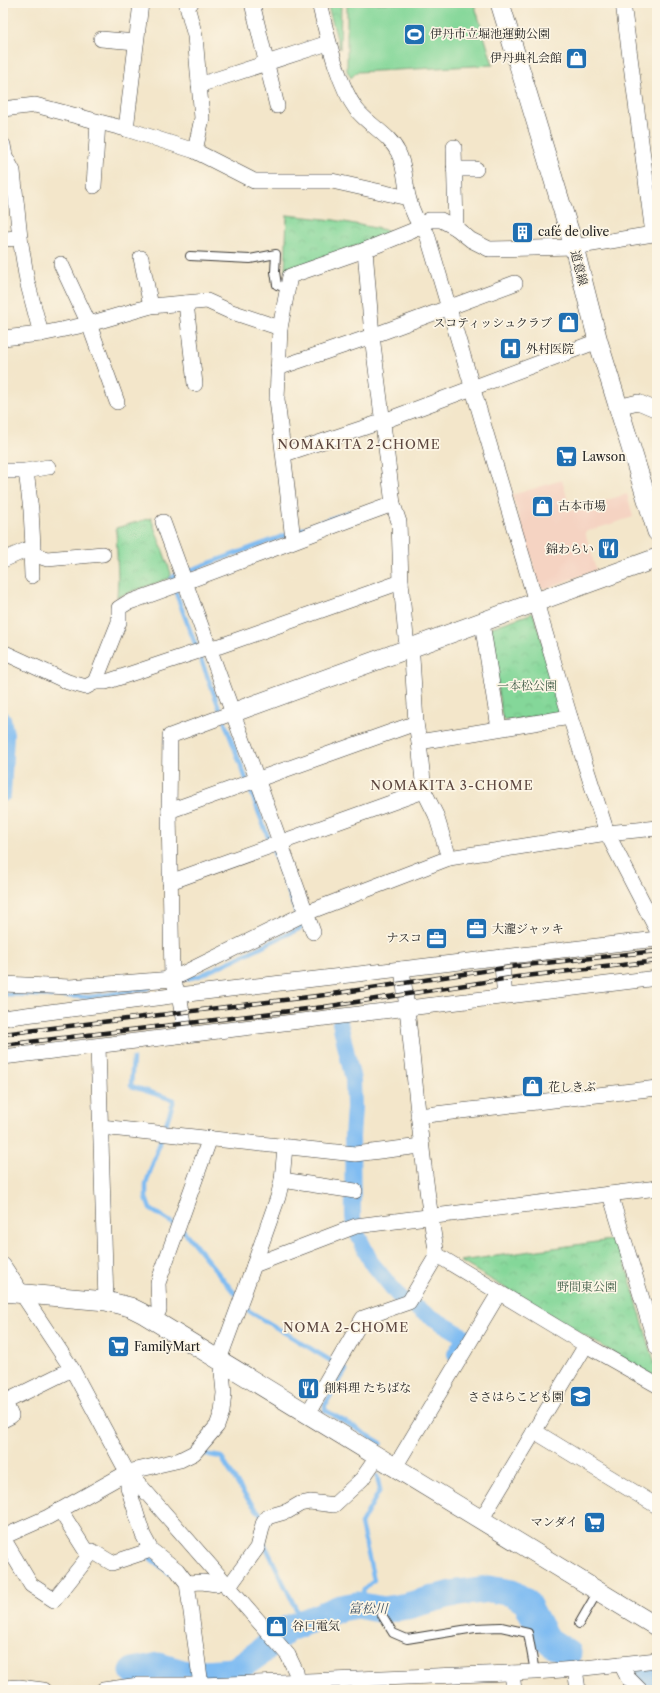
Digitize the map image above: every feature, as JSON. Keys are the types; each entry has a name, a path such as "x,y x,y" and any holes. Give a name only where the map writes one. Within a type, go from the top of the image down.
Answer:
{"street":[{"path":"126,129 141,3"},
{"path":"191,3 187,6 195,36 202,118 195,151"},
{"path":"252,3 277,106"},
{"path":"319,3 328,43 343,83 356,109 390,140 399,153 405,175 408,198 420,226 427,234 570,717 607,833 657,930"},
{"name":"道意線","path":"500,3 574,247 598,341 657,532"},
{"path":"293,540 285,454 277,399 280,328 289,289 290,276 365,250 412,231 429,220 441,220 456,228 471,240 489,249 574,247 655,233 624,3"},
{"path":"101,39 136,42"},
{"path":"199,85 328,43"},
{"path":"3,109 35,105 126,129 195,151 254,181 332,181 408,198"},
{"path":"94,186 98,122"},
{"path":"3,144 5,156 13,171 20,238 27,281 40,334"},
{"path":"454,148 456,228"},
{"path":"454,169 476,169"},
{"path":"3,239 20,238"},
{"path":"365,250 372,336 384,421 393,504 399,522 401,582 407,649 412,657 416,723 424,791 436,815 449,858"},
{"path":"142,258 151,306"},
{"path":"61,264 89,324 117,402"},
{"path":"278,368 372,336 515,283"},
{"path":"3,338 40,334 89,324 151,306 207,300 229,311 280,328"},
{"path":"186,303 195,384"},
{"path":"285,454 384,421 598,341"},
{"path":"618,407 638,402 657,410"},
{"path":"3,471 26,471 48,468"},
{"path":"26,471 31,510 33,546 30,550 32,576"},
{"path":"96,682 119,622 119,608 127,603 185,583 293,540 393,504"},
{"path":"163,522 313,932"},
{"path":"30,550 35,555 47,559 103,554"},
{"path":"3,560 30,550"},
{"path":"186,1035 179,995 172,979 169,811 170,736 657,558"},
{"path":"3,652 68,682 86,687 96,682 106,682 208,648 220,646 401,582"},
{"path":"482,623 500,728"},
{"path":"419,742 570,717"},
{"path":"169,811 416,723"},
{"path":"170,882 424,791"},
{"path":"3,984 70,987 172,979 306,913 449,858 607,833 657,828"},
{"path":"3,1018 179,995 657,939"},
{"path":"501,957 505,996"},
{"path":"308,1413 363,1318 408,1302 437,1255 430,1216 421,1146 402,969"},
{"path":"3,1056 98,1046 341,1017 407,1007 657,978"},
{"path":"98,1046 106,1301"},
{"path":"418,1116 657,1088"},
{"path":"100,1126 355,1154 421,1146"},
{"path":"154,1319 160,1310 158,1283 210,1138"},
{"path":"151,1550 112,1563 92,1551 54,1600 31,1585 3,1538 60,1510 128,1472 180,1460 194,1453 217,1426 222,1412 224,1393 222,1362 278,1197 282,1180 285,1147"},
{"path":"282,1180 353,1190"},
{"path":"254,1265 356,1226 657,1188"},
{"path":"610,1194 657,1348"},
{"path":"437,1255 586,1346 657,1385"},
{"path":"3,1265 72,1369 128,1472 288,1655 296,1672 299,1685"},
{"path":"3,1292 106,1301 130,1307 154,1319 657,1627"},
{"path":"395,1467 499,1293"},
{"path":"481,1520 586,1346"},
{"path":"3,1420 11,1416 5,1402 72,1369"},
{"path":"534,1431 657,1506"},
{"path":"187,1583 202,1582 225,1584 257,1548 263,1524 267,1517 288,1511 300,1504 310,1502 334,1505 362,1479 378,1456"},
{"path":"128,1472 128,1487 143,1535 151,1550 177,1570 187,1583 200,1681"},
{"path":"60,1510 89,1556"},
{"path":"103,1690 139,1685 200,1681 299,1685 535,1672 657,1660"},
{"path":"621,1664 628,1678 640,1690"},
{"path":"575,1669 578,1690"},
{"path":"512,1673 514,1690"},
{"path":"3,1688 19,1687 43,1690"}],"lane":[{"path":"190,256 250,259 276,254 275,272 277,284 289,289"},
{"path":"578,1624 598,1591"},
{"path":"382,1615 393,1633 407,1639 475,1628 495,1627 528,1633 535,1672"}],"shaded area":[{"path":"562,480 571,511 627,494 633,517 585,532 596,570 545,589 540,586 512,495"}],"green space":[{"path":"327,3 341,3 340,49"},
{"name":"伊丹市立堀池運動公園","path":"347,3 474,3 493,65 357,72 351,78 347,71"},
{"path":"287,215 334,220 396,232 285,271"},
{"path":"151,518 171,573 170,578 117,597 118,579 116,528"},
{"name":"一本松公園","path":"533,613 563,707 561,713 506,721 502,717 489,632 492,627"},
{"name":"野間東公園","path":"618,1239 657,1371 657,1379 460,1261"}],"waterway":[{"path":"185,979 199,976 301,928 171,580 174,576 349,512"},
{"path":"3,719 6,734 3,794"},
{"path":"3,994 89,997 149,988"},
{"path":"340,1023 353,1080 353,1218 357,1233 371,1262 401,1299 465,1337 455,1354"},
{"path":"133,1059 131,1086 174,1100 146,1184 146,1198 150,1209 183,1230 249,1311 346,1370 325,1405 325,1410 381,1443"},
{"path":"204,1454 221,1457 246,1497 263,1517"},
{"path":"369,1606 363,1591 374,1580 361,1524 380,1490 377,1476"},
{"path":"264,1541 299,1615 297,1625"},
{"path":"148,1554 151,1559 169,1573"},
{"name":"富松川","path":"133,1671 159,1666 186,1674 234,1671 258,1654 287,1629 340,1608 357,1605 383,1610 407,1606 451,1594 489,1589 512,1593 526,1602 546,1639 568,1653"},
{"name":"富松川","path":"641,1679 657,1678"}],"railway":[{"path":"3,1034 325,995 517,966 657,951"},
{"path":"3,1045 324,1007 517,977 657,961"}],"place":[{"name":"伊丹市立堀池運動公園","path":"415,34"},
{"name":"伊丹典礼会館","path":"577,58"},
{"name":"café de olive","path":"522,232"},
{"name":"スコティッシュクラブ","path":"568,323"},
{"name":"外村医院","path":"511,349"},
{"name":"Lawson","path":"566,457"},
{"name":"古本市場","path":"543,506"},
{"name":"錦わらい","path":"609,549"},
{"name":"大瀧ジャッキ","path":"477,929"},
{"name":"ナスコ","path":"437,938"},
{"name":"花しきぶ","path":"532,1087"},
{"name":"FamilyMart","path":"118,1347"},
{"name":"創料理 たちばな","path":"308,1388"},
{"name":"ささはらこども園","path":"580,1397"},
{"name":"マンダイ","path":"594,1522"},
{"name":"谷口電気","path":"276,1626"}],"district":[{"name":"NOMAKITA 2-CHOME","path":"359,444"},
{"name":"NOMAKITA 3-CHOME","path":"452,785"},
{"name":"NOMA 2-CHOME","path":"346,1327"}]}
